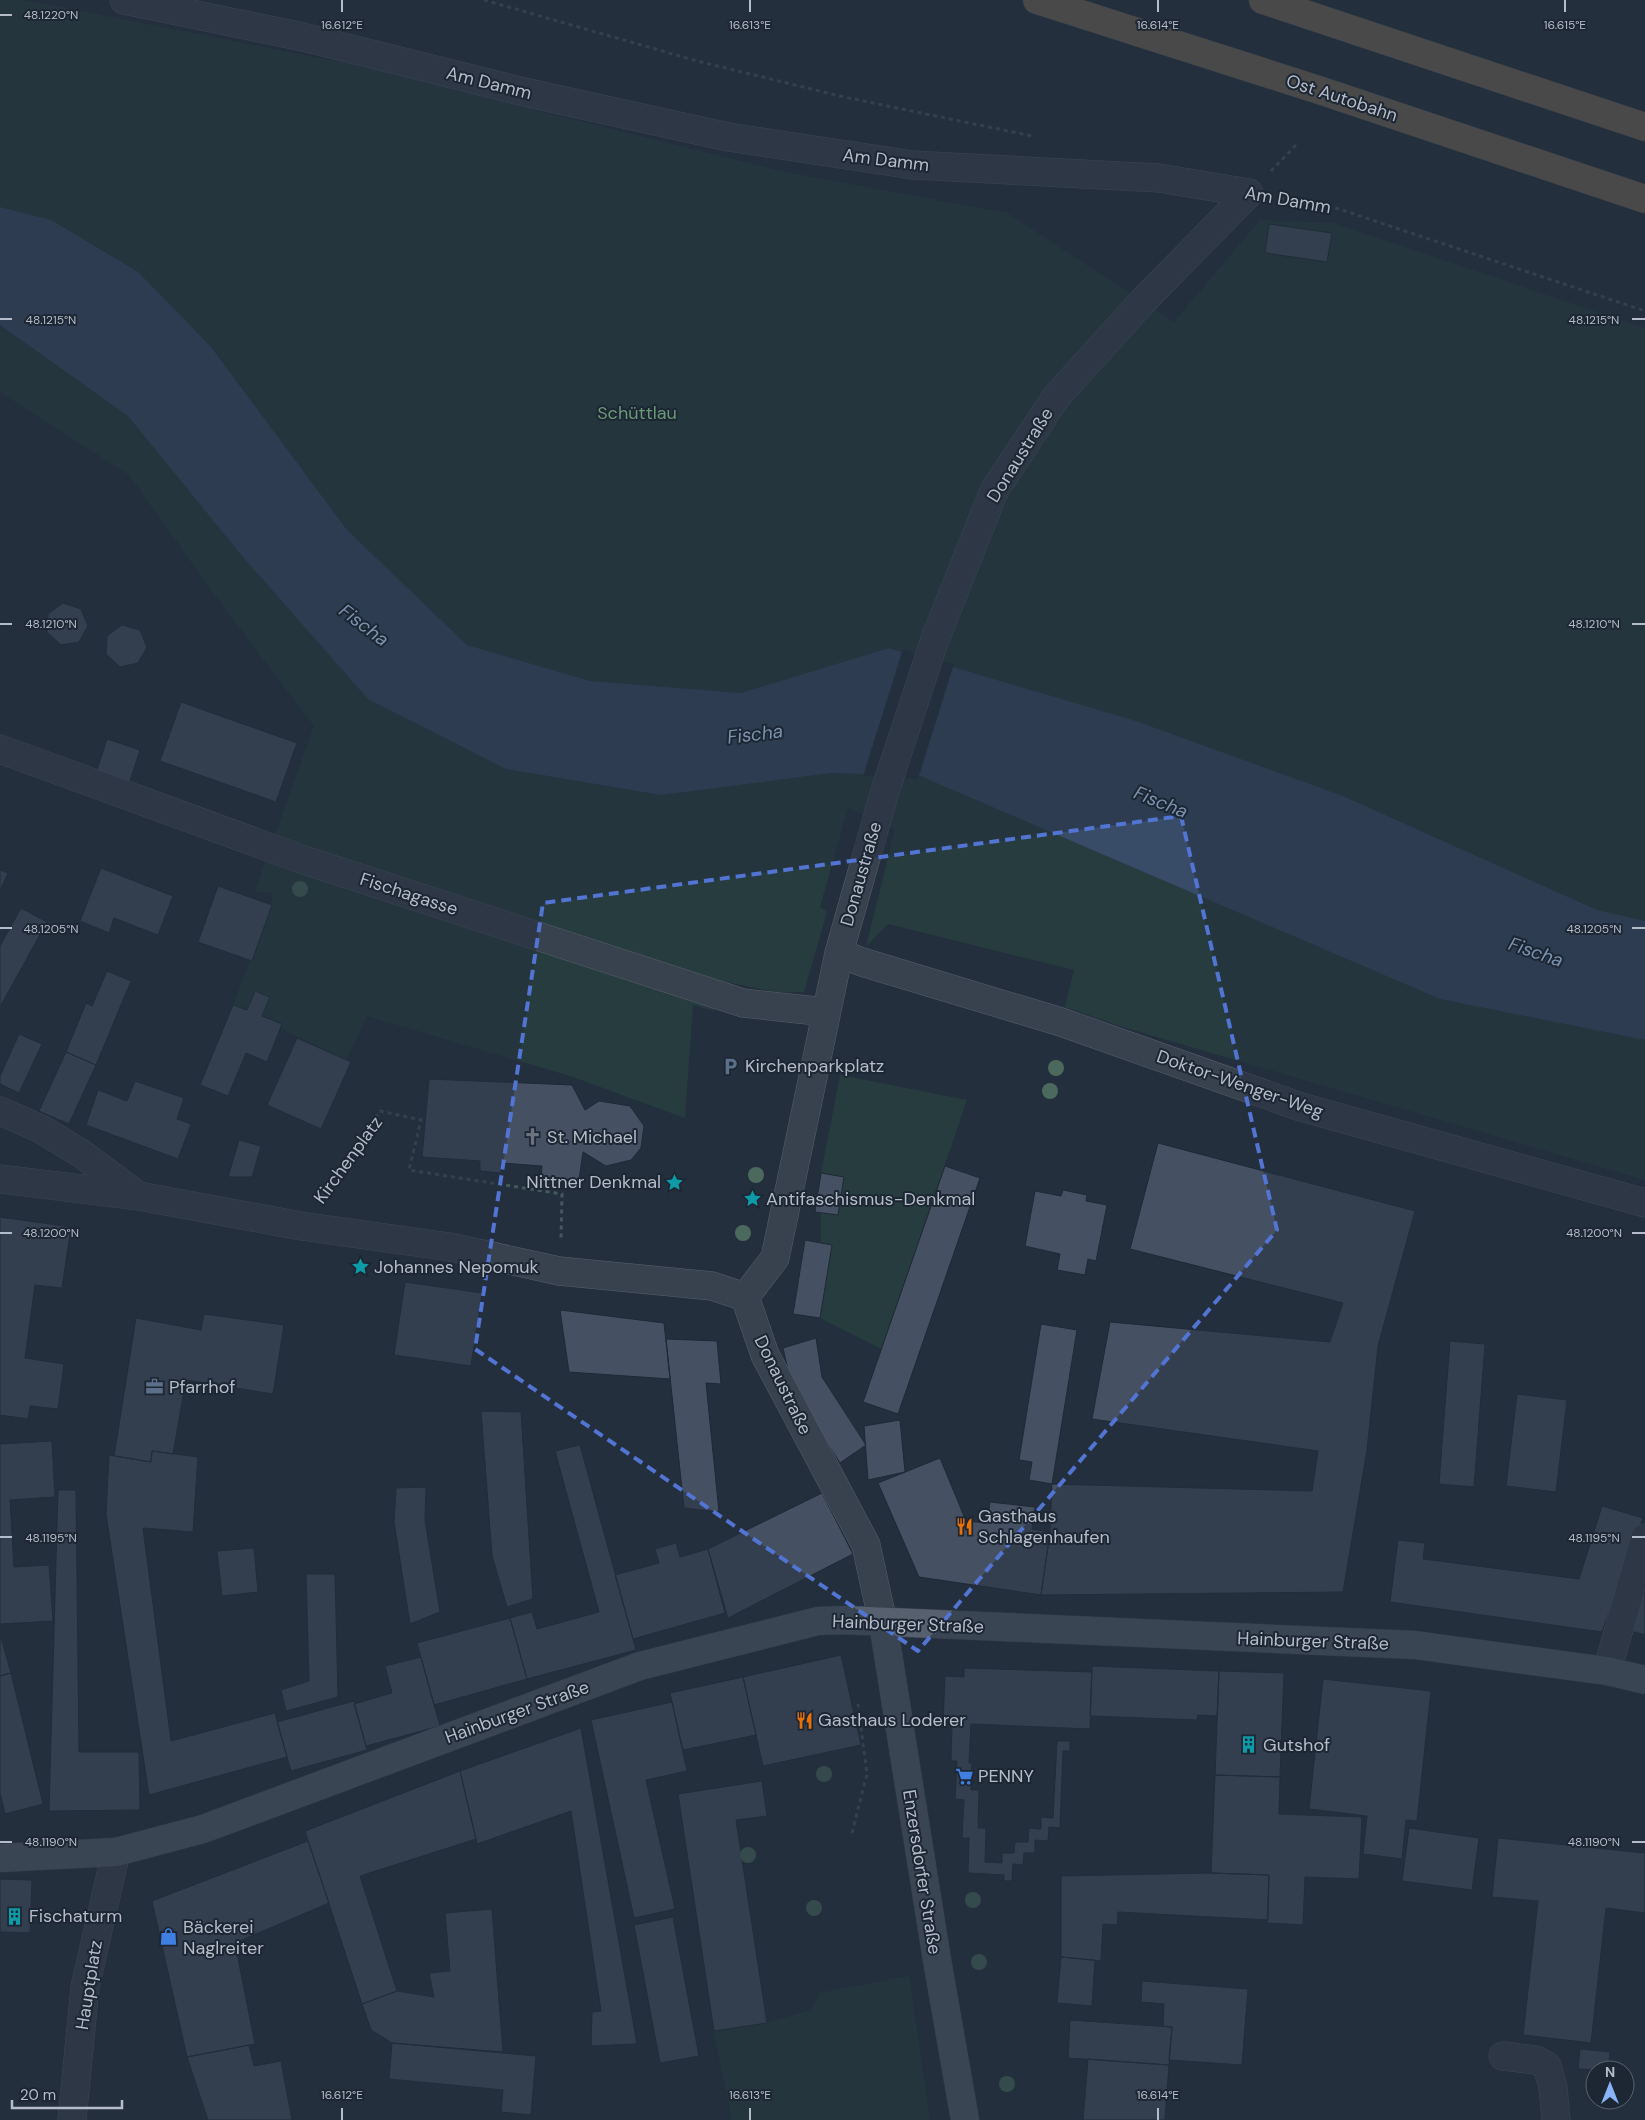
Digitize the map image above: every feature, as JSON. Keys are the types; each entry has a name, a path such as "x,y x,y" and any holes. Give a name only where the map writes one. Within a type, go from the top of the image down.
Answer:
{"highway":[{"name":"Ost Autobahn","path":"1038,0 1322,91 1645,199"},
{"path":"1263,0 1645,127"}],"main road":[{"name":"Hainburger Straße","path":"0,1858 116,1852 203,1829 640,1666 818,1621 844,1620 1415,1645 1607,1671 1645,1680"},
{"name":"Enzersdorfer Straße","path":"883,1622 937,1960 965,2120"}],"street":[{"name":"Am Damm","path":"124,0 303,37 524,92 728,137 913,165 1159,178 1249,193"},
{"name":"Donaustraße","path":"883,1622 866,1545 765,1355 745,1297 775,1258 839,953 885,791 936,638 994,491 1056,396 1143,301 1249,193"},
{"name":"Fischagasse","path":"0,749 301,859 743,1003 826,1012"},
{"name":"Doktor-Wenger-Weg","path":"839,953 862,962 1061,1022 1301,1107 1645,1203"},
{"name":"Kirchenplatz","path":"0,1111 40,1129 82,1154 139,1196"},
{"name":"Kirchenplatz","path":"0,1179 139,1196 301,1226 450,1248 559,1271 712,1286 745,1297"},
{"path":"1607,1671 1645,1538"},
{"name":"Hauptplatz","path":"72,2120 85,1987 116,1852"},
{"path":"1503,2056 1536,2060 1547,2066 1553,2086 1556,2120"}],"path":[{"path":"484,0 696,61 844,97 1038,137"},
{"name":"Am Damm","path":"1249,193 1339,209 1645,311"},
{"name":"Kirchenplatz","path":"301,1226 380,1111 421,1120 409,1170 562,1194 559,1271"},
{"path":"852,1833 867,1774 858,1704"}],"highlighted area":[{"path":"1181,816 1277,1230 918,1651 475,1349 543,903"}],"green space":[{"name":"Schüttlau","path":"0,0 24,0 345,63 785,172 1007,213 1174,322 1260,220 1332,223 1645,328 1645,921 1597,910 1343,796 1136,721 889,648 741,693 590,681 467,645 347,530 211,347 51,220 0,207"},
{"path":"0,325 128,416 242,556 368,699 506,769 661,795 831,773 920,776 1440,999 1645,1040 1645,1180 1123,1027 1065,1007 1074,970 888,924 866,947 895,829 848,807 820,907 827,912 804,992 775,992 726,982 714,1011 693,1005 685,1118 570,1076 367,1016 346,1060 233,1005 272,905 272,893 255,891 314,726 214,594 129,475 0,392"},
{"path":"840,1075 967,1100 882,1349 820,1318 821,1173"},
{"path":"909,1976 930,2120 732,2120 713,2028 767,2023 811,2010 820,1993"}],"water":[{"name":"Fischa","path":"0,207 51,220 138,272 211,347 347,530 467,645 590,681 741,693 889,648 1136,721 1343,796 1597,910 1645,921 1645,1040 1440,999 920,776 831,773 661,795 506,769 368,699 242,556 128,416 0,325"}],"pier":[{"path":"903,649 954,664 918,779 863,776"}],"building":[{"path":"1269,224 1332,233 1327,262 1265,253"},
{"path":"63,603 81,609 88,626 79,642 61,645 47,632 48,614"},
{"path":"122,625 140,630 147,647 138,663 120,667 106,654 107,636"},
{"path":"181,702 297,743 276,802 160,761"},
{"path":"107,739 140,750 128,787 95,776"},
{"path":"101,868 173,896 158,935 114,918 109,933 80,921"},
{"path":"0,870 8,873 0,891"},
{"path":"218,886 272,905 252,961 198,942"},
{"path":"21,908 47,922 0,1007 0,946"},
{"path":"107,971 131,981 96,1065 66,1052 86,1003 92,1006"},
{"path":"255,991 270,997 262,1016 282,1024 267,1062 246,1053 228,1096 200,1085 233,1005 247,1010"},
{"path":"19,1034 42,1044 19,1093 0,1084 0,1076"},
{"path":"297,1038 351,1062 321,1129 267,1105"},
{"path":"66,1052 96,1065 69,1124 39,1111"},
{"name":"St. Michael","path":"429,1079 572,1085 585,1110 599,1101 630,1106 644,1126 641,1148 631,1160 606,1166 583,1152 579,1180 541,1178 542,1166 501,1163 501,1173 480,1171 480,1161 422,1157"},
{"path":"135,1081 184,1098 177,1119 191,1124 178,1159 86,1125 98,1090 127,1101"},
{"path":"239,1140 261,1146 252,1177 228,1177"},
{"path":"1158,1143 1415,1211 1378,1346 1367,1450 1343,1592 1041,1595 1050,1532 1052,1484 1312,1491 1318,1451 1092,1419 1110,1322 1330,1342 1343,1303 1130,1249"},
{"path":"945,1166 980,1178 898,1414 863,1402"},
{"path":"821,1173 844,1177 838,1215 815,1212"},
{"path":"1063,1190 1087,1195 1086,1201 1107,1205 1096,1261 1088,1259 1085,1275 1057,1270 1060,1254 1025,1246 1035,1191 1061,1196"},
{"path":"0,1217 71,1227 62,1288 35,1285 25,1358 64,1364 58,1409 30,1406 28,1419 0,1415"},
{"path":"805,1240 832,1245 820,1318 793,1314"},
{"path":"405,1282 482,1293 471,1366 394,1355"},
{"path":"560,1310 664,1323 670,1379 569,1372"},
{"name":"Pfarrhof","path":"204,1314 284,1325 273,1394 186,1380 173,1454 152,1451 151,1462 114,1456 136,1318 201,1330"},
{"path":"1041,1324 1077,1330 1052,1484 1029,1480 1032,1462 1019,1460"},
{"path":"816,1338 822,1377 866,1445 840,1463 792,1387 783,1348"},
{"path":"666,1339 717,1341 721,1384 706,1383 719,1512 684,1508"},
{"path":"1450,1341 1485,1344 1474,1487 1439,1484"},
{"path":"1517,1394 1567,1400 1556,1492 1506,1486"},
{"path":"481,1411 521,1412 533,1599 507,1607 492,1556"},
{"path":"900,1420 905,1472 868,1480 864,1426"},
{"path":"52,1441 55,1497 10,1500 14,1567 49,1565 53,1621 0,1624 0,1444"},
{"path":"580,1445 636,1650 527,1679 510,1618 532,1612 537,1629 599,1612 555,1451"},
{"path":"152,1451 198,1457 193,1532 143,1528 171,1741 275,1713 287,1757 149,1795 106,1514 109,1455 151,1462"},
{"name":"Gasthaus Schlagenhaufen","path":"940,1458 966,1521 987,1523 990,1502 1035,1507 1032,1529 1050,1532 1041,1595 919,1577 878,1483"},
{"path":"426,1487 425,1520 440,1612 410,1624 394,1522 396,1488"},
{"path":"58,1490 76,1490 79,1752 139,1752 140,1810 49,1811"},
{"path":"822,1493 853,1554 728,1618 708,1549"},
{"path":"1602,1506 1643,1518 1602,1632 1390,1602 1398,1540 1425,1543 1423,1559 1579,1579"},
{"path":"676,1543 680,1557 708,1549 725,1613 633,1639 615,1575 659,1563 655,1549"},
{"path":"254,1548 258,1592 222,1596 217,1551"},
{"path":"1645,1573 1645,1635 1631,1631"},
{"path":"306,1574 335,1574 338,1697 286,1711 281,1690 309,1681"},
{"path":"510,1618 527,1679 434,1705 417,1643"},
{"path":"0,1634 11,1673 0,1676"},
{"name":"Gasthaus Loderer","path":"841,1655 861,1745 763,1766 743,1677"},
{"path":"421,1657 440,1726 366,1746 354,1704 392,1693 385,1666"},
{"path":"1092,1666 1219,1671 1217,1716 1198,1715 1197,1720 1090,1716"},
{"name":"PENNY","path":"964,1668 1092,1672 1090,1729 971,1724 969,1763 972,1763 971,1790 979,1790 978,1828 986,1828 985,1862 1002,1863 1002,1853 1014,1853 1015,1842 1028,1842 1029,1828 1041,1829 1041,1817 1053,1818 1057,1741 1070,1741 1070,1751 1063,1751 1060,1828 1049,1827 1048,1841 1035,1840 1035,1853 1024,1853 1023,1865 1013,1864 1012,1881 1004,1881 1004,1875 968,1873 969,1838 962,1838 964,1800 955,1799 957,1761 951,1761 952,1724 943,1723 945,1676 964,1677"},
{"name":"Gutshof","path":"1219,1671 1284,1673 1280,1777 1215,1775"},
{"path":"11,1673 43,1804 5,1814 0,1793 0,1676"},
{"path":"743,1677 756,1735 683,1750 670,1693"},
{"path":"1323,1679 1431,1691 1417,1821 1406,1820 1402,1859 1363,1854 1367,1816 1309,1809"},
{"path":"354,1701 367,1750 291,1771 277,1722"},
{"path":"672,1702 687,1771 646,1780 675,1909 634,1918 591,1720"},
{"path":"581,1728 637,2044 591,2046 592,2012 601,2011 571,1811 477,1844 460,1771"},
{"path":"460,1771 476,1839 360,1876 397,1991 362,2004 305,1831"},
{"path":"1215,1775 1280,1777 1279,1814 1362,1817 1359,1879 1305,1877 1303,1925 1267,1923 1269,1875 1211,1873"},
{"path":"762,1781 767,1816 736,1820 767,2023 714,2031 678,1794"},
{"path":"1409,1828 1479,1838 1472,1890 1402,1881"},
{"path":"1498,1838 1645,1853 1645,1913 1606,1908 1591,2043 1523,2035 1538,1901 1492,1897"},
{"path":"308,1841 329,1903 235,1943 255,2044 187,2057 152,1901"},
{"path":"1211,1873 1269,1875 1268,1920 1118,1912 1117,1925 1103,1924 1101,1961 1061,1957 1061,1876"},
{"name":"Fischaturm","path":"0,1879 32,1880 30,1933 0,1932"},
{"path":"492,1909 503,2052 392,2043 371,2030 362,2004 397,1991 434,1997 429,1973 450,1971 445,1913"},
{"path":"673,1917 699,2056 660,2063 634,1925"},
{"path":"1061,1957 1095,1960 1092,2006 1057,2003"},
{"path":"1142,1981 1248,1989 1242,2065 1169,2060 1172,2027 1163,2026 1164,2004 1141,2002"},
{"path":"1070,2020 1172,2027 1169,2065 1068,2058"},
{"path":"392,2043 536,2056 531,2115 501,2112 503,2090 389,2079"},
{"path":"249,2045 254,2066 281,2061 292,2120 208,2120 187,2057"},
{"path":"1580,2049 1610,2052 1609,2060 1585,2060 1585,2069 1578,2069"},
{"path":"1088,2059 1169,2065 1165,2120 1083,2120"}],"place":[{"name":"Kirchenparkplatz","path":"731,1066"},
{"name":"St. Michael","path":"533,1137"},
{"name":"Nittner Denkmal","path":"675,1182"},
{"name":"Antifaschismus-Denkmal","path":"752,1199"},
{"name":"Johannes Nepomuk","path":"360,1267"},
{"name":"Pfarrhof","path":"155,1387"},
{"name":"Gasthaus Schlagenhaufen","path":"964,1526"},
{"name":"Gasthaus Loderer","path":"804,1720"},
{"name":"Gutshof","path":"1249,1745"},
{"name":"PENNY","path":"964,1776"},
{"name":"Fischaturm","path":"15,1916"},
{"name":"Bäckerei Naglreiter","path":"169,1937"}]}
